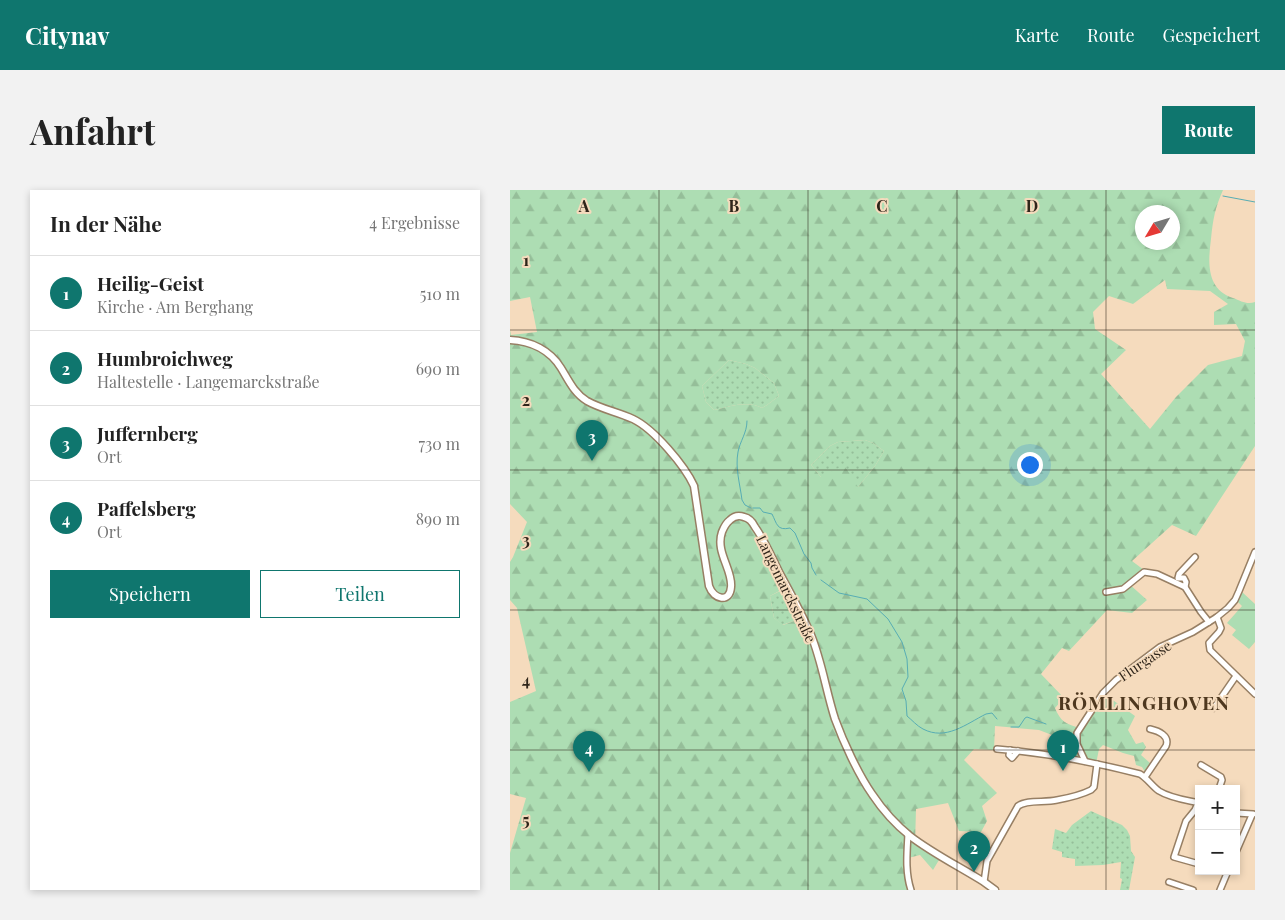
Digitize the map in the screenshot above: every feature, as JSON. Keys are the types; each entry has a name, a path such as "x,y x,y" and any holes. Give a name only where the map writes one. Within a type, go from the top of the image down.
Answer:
{"main road":[{"name":"Langemarckstraße","path":"510,340 530,343 544,350 555,360 576,392 587,401 635,420 649,429 663,444 694,486 709,586 716,597 723,598 727,596 731,588 731,581 720,544 721,535 727,522 732,518 743,516 750,520 802,614 812,636 835,718 859,771 871,792 881,807 908,834 995,890"}],"street":[{"name":"Flurgasse","path":"1085,761 1077,744 1077,732 1109,686 1160,647 1193,632 1228,608 1235,600 1255,552"},
{"path":"1178,580 1179,574 1195,557"},
{"path":"1106,592 1123,589 1144,572 1178,580 1209,622"},
{"path":"1217,617 1221,628 1209,643 1210,650 1255,694"},
{"path":"1214,708 1236,676"},
{"path":"1145,777 1168,742 1159,731 1150,729"},
{"path":"996,749 1085,761 1140,774 1165,794 1195,802"},
{"path":"984,882 987,861 1018,806 1026,802 1058,800 1091,790 1094,787 1097,764"},
{"path":"1201,765 1221,777 1221,785"},
{"path":"1195,810 1186,821 1174,857 1195,863"},
{"path":"1240,813 1254,814 1240,844"},
{"path":"908,834 907,866 911,890"},
{"path":"1220,890 1226,875"},
{"path":"1170,882 1193,890"}],"green space":[{"path":"510,190 1223,190 1214,219 1210,248 1211,274 1213,281 1224,294 1244,302 1255,302 1255,446 1196,536 1172,525 1132,561 1144,570 1128,583 1147,600 1132,613 1107,610 1069,651 1062,648 1041,674 1064,698 1055,708 1059,716 1070,725 1079,728 1103,693 1135,716 1128,730 1136,744 1143,742 1146,747 1141,755 1150,763 1145,772 1142,767 1136,765 1134,756 1103,745 1099,749 1096,764 1063,756 1065,740 1039,730 995,726 994,750 974,749 964,760 997,793 982,806 987,821 981,832 959,831 948,803 916,809 915,845 939,860 933,870 920,855 904,859 907,890 510,890 510,853 526,798 510,794 510,702 536,691 517,608 510,600 510,562 527,522 510,504 510,330 511,335 537,332 530,297 510,301","holes":["1165,280 1167,289 1210,291 1228,304 1214,312 1214,325 1236,324 1245,341 1242,356 1208,365 1176,397 1150,429 1101,374 1126,350 1095,329 1093,312 1109,296 1133,304","729,360 755,368 774,383 779,396 762,408 744,404 714,410 706,402 702,386","865,440 884,451 858,487 844,465 821,477 811,465 830,446 838,442","783,589 800,619 783,625 774,618 770,596"]},
{"path":"729,360 755,368 774,383 779,396 762,408 744,404 714,410 706,402 702,386"},
{"path":"865,440 884,451 858,487 821,477 811,465 830,446 838,442"},
{"path":"784,589 800,619 782,625 774,618 770,596"},
{"path":"1242,592 1255,604 1255,642 1249,649 1232,635 1236,630 1227,623 1242,606 1237,601"},
{"path":"1091,811 1122,825 1130,836 1131,851 1135,857 1129,890 1120,890 1122,879 1120,878 1121,862 1075,866 1075,859 1062,857 1062,852 1052,849 1055,829 1066,833 1072,825"}],"waterway":[{"path":"1223,196 1255,202"},
{"path":"747,421 738,452 737,464 742,500 745,505 751,508"},
{"path":"753,508 760,508 763,512 772,514 780,528 790,528 795,533 816,575"},
{"path":"821,580 839,593 867,599 888,619 902,642 907,659 908,677 902,689 906,701 907,716 919,726 931,732 940,733 956,730 986,714 992,713 997,719"},
{"path":"1011,727 1019,727 1027,717 1046,724"}],"place":[{"name":"Juffernberg","path":"592,461"},
{"name":"Heilig-Geist","path":"1063,771"},
{"name":"Paffelsberg","path":"589,772"},
{"name":"Humbroichweg","path":"974,872"}],"district":[{"name":"RÖMLINGHOVEN","path":"1144,703"}]}
